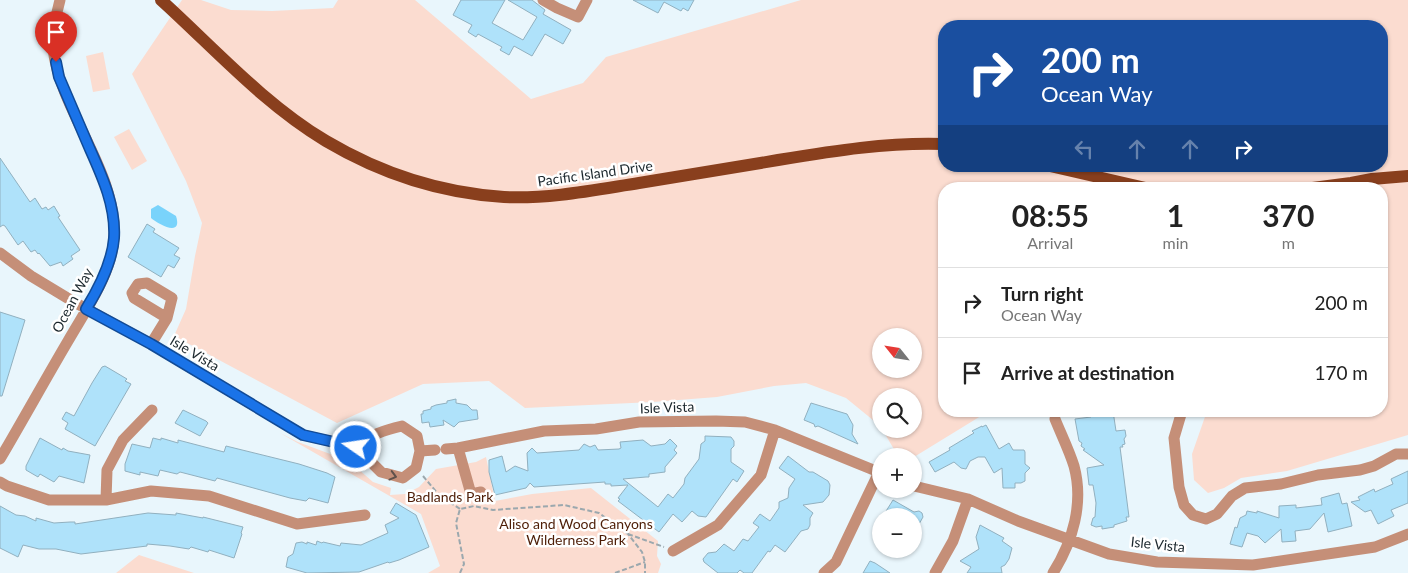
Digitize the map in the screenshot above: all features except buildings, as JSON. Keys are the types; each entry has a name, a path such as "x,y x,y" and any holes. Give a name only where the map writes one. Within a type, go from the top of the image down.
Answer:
{"main road":[{"name":"Pacific Island Drive","path":"161,0 250,84 296,121 324,140 373,166 428,185 451,190 503,197 555,196 855,148 917,143 938,144"},
{"path":"1076,172 1120,182"},
{"path":"1359,182 1408,176"}],"street":[{"name":"Ocean Way","path":"0,459 94,296 110,261 114,239 113,216 107,189 59,77 53,47 55,19 60,0"},
{"path":"543,0 578,17 587,0"},
{"name":"Isle Vista","path":"0,253 31,276 86,309 151,344 303,435 356,447"},
{"path":"151,344 168,318"},
{"path":"106,500 107,470 124,440 152,410"},
{"path":"1180,417 1174,438 1179,487 1184,505 1194,515 1206,519 1217,514 1232,496 1245,488 1360,470 1374,466 1396,454 1408,454"},
{"path":"1053,573 1071,540 1079,495 1074,466 1055,419"},
{"name":"Isle Vista","path":"420,451 446,449 544,431 596,428 640,422 745,422 775,430 872,470"},
{"path":"402,426 417,436 420,451 416,468 403,478 381,472 356,447 368,437 384,430 402,426"},
{"path":"673,550 718,525 761,475 775,430"},
{"path":"446,449 476,493 474,506"},
{"path":"0,482 49,500 106,500 151,491 209,496 297,524 365,514"},
{"name":"Isle Vista","path":"922,488 968,499 1109,554 1156,567 1253,565 1375,547 1408,534"},
{"path":"824,573 836,562 872,489"},
{"path":"935,573 953,542 968,499"}],"path":[{"path":"423,475 439,495 460,509 474,506 493,510 564,505 600,513 628,534 642,552 645,562 644,573"},
{"path":"460,509 456,523 464,564 460,573"},
{"path":"628,534 673,550"},
{"path":"615,573 645,562"}],"green space":[{"path":"182,0 201,0 231,10 272,11 333,8 338,0 415,0 531,99 583,83 606,57 801,0 1408,0 1408,435 1287,471 1241,478 1224,488 1208,493 1194,480 1192,454 1205,417 1388,417 1388,182 938,182 938,417 979,417 922,452 922,448 893,448 887,438 922,438 922,388 872,388 872,419 846,398 806,383 774,386 717,397 525,408 489,381 423,384 337,423 174,336 186,309 202,223 186,181 132,74"},
{"path":"103,52 110,89 93,92 86,56"},
{"path":"129,129 147,161 132,170 114,137"},
{"name":"Aliso and Wood Canyons Wilderness Park","path":"280,433 298,442 349,461 373,482 391,488 390,495 405,494 419,487 436,469 476,462 486,457 495,501 532,494 591,488 658,541 657,556 661,564 658,573 428,573 440,566 421,514"},
{"path":"139,555 194,573 116,573"}],"water":[{"path":"158,205 176,216 176,226 169,228 151,218 151,209"}],"route":[{"path":"56,62 59,77 107,189 113,216 114,239 110,261 86,309 151,344 303,435 356,447"}],"park label":[{"name":"Badlands Park","path":"450,496"}]}
